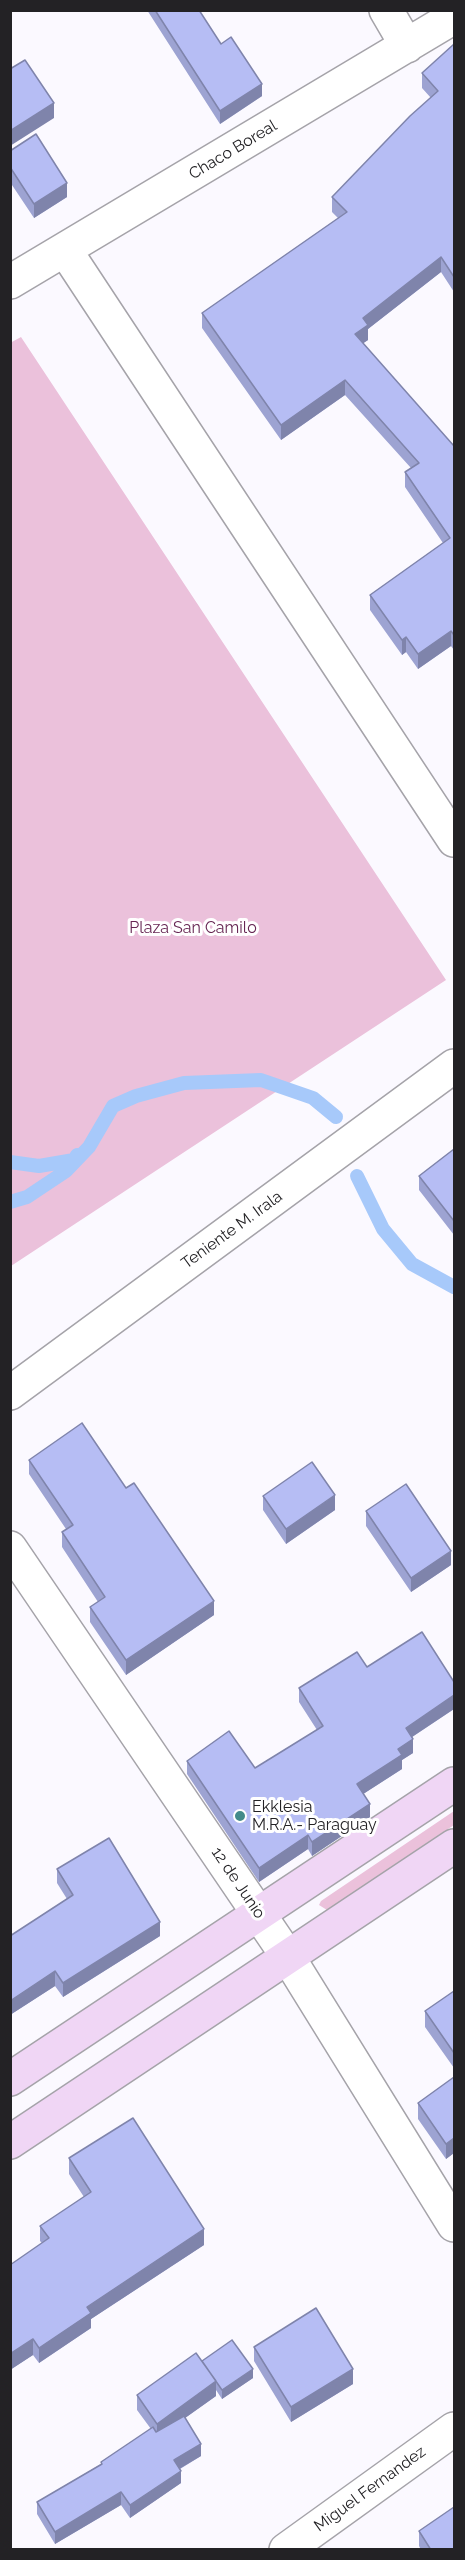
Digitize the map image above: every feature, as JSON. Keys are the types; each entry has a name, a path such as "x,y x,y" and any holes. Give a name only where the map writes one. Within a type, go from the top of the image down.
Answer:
{"street":[{"path":"386,10 407,46"},
{"name":"Chaco Boreal","path":"10,282 454,17"},
{"path":"65,250 454,840"},
{"name":"Teniente M. Irala","path":"10,1393 454,1066"},
{"name":"12 de Junio","path":"10,1548 288,1957 454,2225"},
{"path":"10,2079 454,1784"},
{"path":"10,2142 454,1846"},
{"name":"Miguel Fernandez","path":"286,2550 454,2429"}],"green space":[{"name":"Plaza San Camilo","path":"21,337 446,980 11,1266 10,343"},
{"path":"454,1811 454,1825 327,1910 319,1905 321,1901"}],"building":[{"path":"155,10 199,10 221,44 231,37 262,84 220,111"},
{"path":"454,44 454,277 441,257 363,318 368,325 355,334 454,446 454,635 451,631 418,654 406,637 402,640 370,595 450,538 405,472 419,463 345,380 281,425 202,313 347,212 332,197 410,116 438,91 422,73"},
{"path":"25,60 54,103 10,131 10,69"},
{"path":"36,134 67,183 34,204 10,167 10,151"},
{"path":"454,1149 454,1221 419,1176"},
{"path":"82,1423 126,1488 134,1483 214,1601 126,1660 90,1607 105,1597 62,1532 73,1525 29,1460"},
{"path":"312,1462 335,1495 286,1529 263,1496"},
{"path":"406,1484 451,1551 411,1578 366,1511"},
{"path":"422,1632 454,1682 454,1695 406,1728 413,1739 398,1749 402,1755 357,1784 370,1804 312,1842 308,1835 259,1868 187,1761 229,1731 255,1768 323,1726 299,1688 357,1652 367,1667"},
{"path":"109,1838 160,1922 63,1983 55,1971 10,2001 10,1936 73,1895 57,1869"},
{"path":"454,1991 454,2053 425,2011"},
{"path":"454,2077 454,2138 446,2144 418,2103"},
{"path":"133,2118 204,2229 87,2307 91,2313 39,2348 33,2339 10,2354 10,2265 49,2238 40,2226 91,2192 69,2158"},
{"path":"316,2308 353,2369 291,2407 254,2347"},
{"path":"232,2340 253,2369 222,2390 202,2361"},
{"path":"196,2353 216,2381 157,2424 137,2395"},
{"path":"184,2416 201,2444 174,2460 181,2471 130,2505 121,2492 55,2532 37,2502 102,2464 101,2462 153,2427 156,2432"},
{"path":"454,2507 454,2550 431,2550 419,2531"}],"waterway":[{"path":"10,1202 27,1197 66,1171 89,1147 113,1106 136,1096 184,1083 261,1080 313,1098 336,1117"},
{"path":"10,1162 39,1166 74,1160 77,1155"},
{"path":"357,1176 383,1229 412,1264 454,1287"}],"place":[{"name":"Ekklesia M.R.A.- Paraguay","path":"240,1816"}]}
